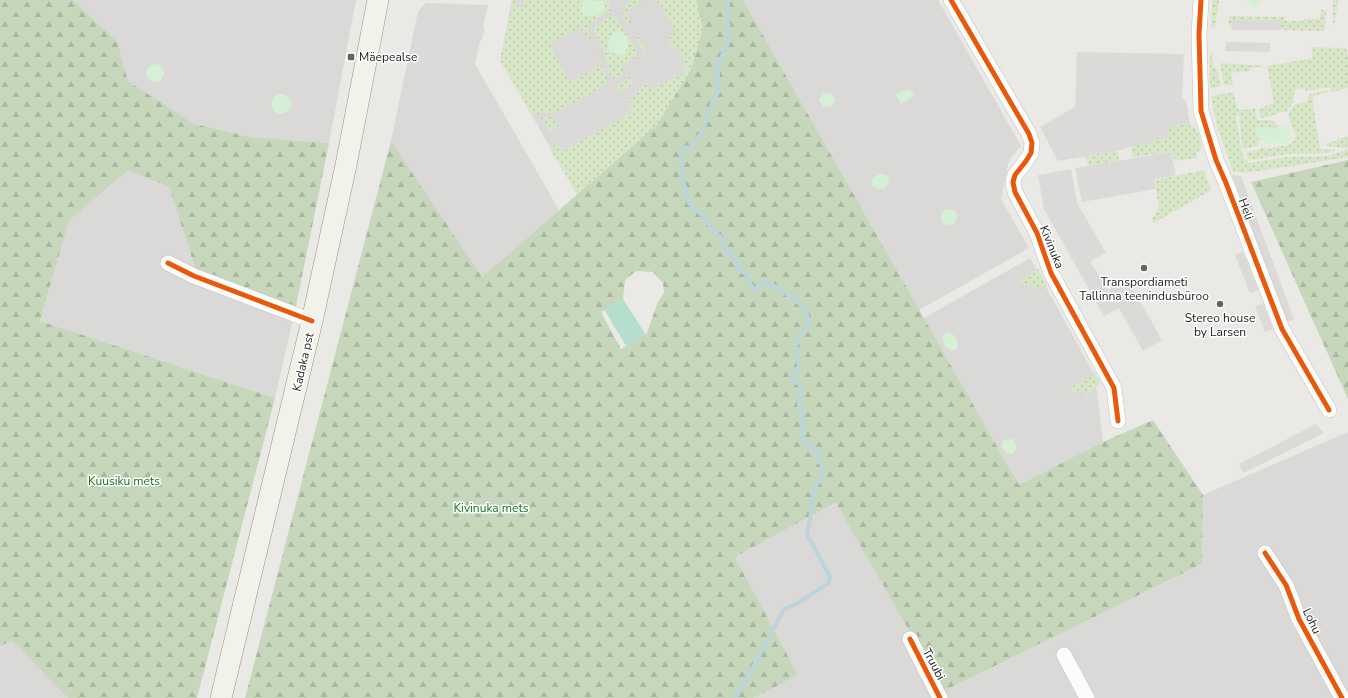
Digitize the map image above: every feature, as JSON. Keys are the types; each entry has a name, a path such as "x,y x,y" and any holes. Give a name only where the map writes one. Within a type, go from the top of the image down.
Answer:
{"main road":[{"name":"Kadaka pst","path":"221,698 312,321 346,165 378,0"}],"street":[{"name":"Kivinuka","path":"951,0 1029,134 1032,143 1031,154 1015,175 1013,182 1015,192 1037,233 1051,273 1114,388 1118,421"},
{"name":"Heli","path":"1201,0 1199,34 1201,111 1212,146 1282,329 1329,410"},
{"path":"168,263 194,276 312,321"},
{"name":"Lohu","path":"1265,553 1286,585 1299,619 1342,698"},
{"name":"Truubi","path":"910,640 940,698"},
{"path":"1064,655 1086,698"}],"shaded area":[{"path":"74,0 356,0 329,143 251,137 194,124 128,81 87,33"},
{"path":"512,0 696,0 691,69 577,194 500,60"},
{"path":"743,0 938,0 1021,146 1009,160 1001,199 1029,248 919,310"},
{"path":"896,0 933,0 935,4 934,8 937,14 902,34 899,28 894,27 888,17 890,12 886,6"},
{"path":"426,3 488,5 475,64 559,210 482,277 391,141 418,11"},
{"path":"430,5 480,15 478,25 479,27 485,28 482,40 437,32 413,142 406,140 408,134 406,131 401,130 425,15 429,12"},
{"path":"253,13 262,16 260,31 250,29"},
{"path":"330,19 339,21 336,40 327,38"},
{"path":"1232,20 1281,21 1281,30 1231,30"},
{"path":"942,22 954,39 954,44 957,50 922,70 918,63 914,62 909,52 910,48 907,42"},
{"path":"1226,42 1270,43 1270,52 1225,51"},
{"path":"670,43 674,49 679,50 687,71 652,90 647,83 645,83 629,102 628,105 632,112 563,151 559,145 556,144 549,133 558,127 556,119 616,85 620,91 623,92 628,89 633,78 627,68"},
{"path":"1077,52 1184,54 1182,98 1186,101 1190,123 1168,127 1169,137 1116,151 1058,161 1040,127 1075,107"},
{"path":"963,60 966,65 971,67 976,77 978,87 944,108 940,102 936,100 930,90 932,86 928,79"},
{"path":"988,104 991,109 996,112 1004,132 969,151 965,145 960,145 955,135 957,132 953,124"},
{"path":"1171,152 1176,175 1156,179 1154,181 1155,189 1082,202 1075,168"},
{"path":"986,154 1002,182 963,203 958,197 954,197 950,189 952,185 947,174"},
{"path":"1071,169 1077,203 1106,253 1092,260 1091,263 1108,290 1128,280 1162,340 1143,351 1119,308 1104,316 1044,209 1038,175"},
{"path":"128,170 169,187 197,273 296,306 275,398 40,321 69,221"},
{"path":"1232,175 1241,176 1294,319 1287,322 1250,228"},
{"path":"533,181 552,203 480,266 466,248 467,244 463,238 524,183"},
{"path":"937,243 960,285 941,296 938,295 932,298 909,259 917,254 916,250 926,245 928,247 932,247"},
{"path":"1243,252 1258,290 1250,293 1235,255"},
{"path":"1030,258 1095,376 1103,442 1019,485 924,318"},
{"path":"1030,283 1044,309 1038,312 1038,317 1027,323 1024,320 1017,324 1010,311 1016,308 1015,303 1007,307 1002,298"},
{"path":"1263,304 1273,329 1265,332 1255,306"},
{"path":"1069,333 1077,346 1071,349 1071,352 1074,353 1079,349 1084,359 1078,362 1077,367 1067,373 1064,370 1056,374 1052,365 1057,362 1058,358 1049,361 1042,348"},
{"path":"1083,390 1088,399 1082,402 1081,406 1085,406 1090,403 1097,416 1091,420 1090,425 1081,430 1077,428 1069,432 1062,419 1068,415 1069,412 1066,411 1060,415 1055,405"},
{"path":"1316,424 1324,433 1243,473 1239,464"},
{"path":"1348,432 1348,698 753,698 798,675 735,557 837,503 944,691 1202,564 1203,495"},
{"path":"12,641 68,698 0,698 0,646"}],"green space":[{"name":"Kuusiku mets","path":"0,0 73,0 117,42 128,81 194,124 251,137 329,143 296,306 197,273 169,187 128,170 69,221 40,321 275,398 197,698 68,698 12,641 0,646"},
{"path":"513,0 517,0 516,6 523,7 524,0 586,0 584,1 589,16 603,1 602,0 608,0 611,11 591,24 588,30 591,39 589,41 581,28 549,44 570,82 602,65 595,51 597,50 607,78 607,84 558,112 542,113 533,116 500,60"},
{"path":"586,0 603,1 605,8 601,13 595,16 582,14 581,7"},
{"path":"630,0 645,0 625,12 632,23 628,23 622,16 621,12"},
{"path":"656,0 696,0 703,29 691,69 657,125 577,194 550,149 558,144 563,151 632,112 628,105 629,102 645,83 647,83 652,90 687,71 679,50 674,49 668,37 676,32"},
{"name":"Kivinuka mets","path":"696,0 743,0 1019,485 1103,442 1153,420 1203,495 1202,564 944,691 836,503 735,557 798,675 753,698 245,698 391,141 482,277 657,125 691,69 703,29","holes":["636,271 653,272 663,283 664,293 658,302 646,335 621,349 601,312 623,299 625,280"]},
{"path":"1212,0 1219,0 1215,27 1211,28"},
{"path":"1247,0 1260,0 1260,3 1256,7 1252,7"},
{"path":"1333,0 1338,0 1333,30"},
{"path":"1321,10 1325,10 1326,12 1325,31 1283,30 1281,27 1232,21 1231,25 1228,25 1229,16 1285,17 1285,21 1320,19"},
{"path":"611,16 616,16 637,52 637,57 621,66 623,75 616,79 612,78 604,52 593,29 595,26"},
{"path":"620,31 627,39 628,44 625,54 619,56 609,51 608,40 615,32"},
{"path":"638,34 647,51 645,52 643,51 636,37"},
{"path":"1311,47 1346,48 1348,55 1348,88 1331,92 1330,87 1307,91 1301,88 1297,89 1294,92 1294,101 1286,112 1279,112 1272,116 1261,118 1258,109 1274,103 1267,66 1313,58"},
{"path":"1210,52 1214,56 1212,56 1213,67 1216,67 1221,85 1220,87 1210,88"},
{"path":"1220,63 1267,66 1250,68 1250,71 1231,73 1233,85 1224,85"},
{"path":"155,64 161,67 164,73 161,79 155,82 149,79 146,73 149,67"},
{"path":"632,76 632,81 628,89 620,91 616,85"},
{"path":"910,89 914,96 901,104 896,94 903,90 904,92"},
{"path":"1328,90 1328,92 1313,97 1313,104 1320,149 1336,150 1329,153 1288,154 1251,160 1248,158 1248,152 1262,147 1270,149 1291,144 1296,136 1288,115 1295,104 1306,102 1310,94"},
{"path":"1233,92 1238,110 1255,109 1258,120 1272,120 1278,126 1274,130 1266,127 1258,128 1256,135 1260,140 1257,146 1243,149 1238,111 1236,118 1243,157 1249,163 1288,157 1329,156 1348,149 1348,157 1243,173 1233,171 1217,126 1211,96"},
{"path":"824,93 832,94 836,100 832,106 823,107 819,100"},
{"path":"281,94 288,97 291,104 288,111 281,114 274,111 271,104 274,97"},
{"path":"548,116 552,117 558,123 558,127 550,132 541,118"},
{"path":"1190,123 1191,127 1194,127 1201,141 1201,149 1196,154 1197,158 1175,161 1171,152 1132,156 1132,147 1168,127"},
{"path":"1284,125 1290,129 1291,139 1285,144 1280,144 1276,141 1271,144 1266,144 1257,136 1256,131 1260,127 1274,129"},
{"path":"1348,137 1348,146 1343,148 1326,146 1326,143"},
{"path":"1116,151 1119,159 1117,161 1088,166 1086,156"},
{"path":"1348,160 1348,399 1251,182"},
{"path":"1204,170 1211,190 1154,223 1152,219 1159,207 1154,181"},
{"path":"881,174 889,177 888,183 884,188 877,189 871,185 871,183 874,178"},
{"path":"949,209 956,214 957,217 952,224 949,225 942,220 941,217 946,210"},
{"path":"1038,269 1047,285 1035,291 1030,283 1023,287 1019,285 1019,280"},
{"path":"623,299 646,335 626,346 604,309"},
{"path":"948,332 955,336 958,343 957,349 952,351 947,348 944,342 943,334"},
{"path":"1096,374 1100,383 1092,390 1088,399 1083,390 1076,394 1071,393 1072,387"},
{"path":"1013,439 1017,447 1013,454 1006,453 1001,445 1004,440"}],"waterway":[{"path":"724,0 728,5 729,41 718,64 718,92 707,114 703,132 695,140 691,147 682,150 680,162 683,173 681,181 687,190 687,198 689,203 704,217 713,231 721,237 727,253 735,257 739,270 746,274 752,287 758,290 765,282 770,284 792,298 802,306 807,313 809,326 800,333 796,345 799,367 792,379 801,386 799,405 803,418 802,438 810,448 815,448 819,454 818,459 824,473 816,486 811,502 812,508 807,534 830,577 829,583 796,604 784,609 750,673 734,698"}],"cycle path":[{"path":"951,0 1029,134 1032,143 1031,153 1015,175 1013,182 1015,192 1037,233 1051,273 1114,388 1118,421"},
{"path":"1201,0 1199,34 1201,111 1216,160 1282,329 1329,410"},
{"path":"168,263 194,276 312,321"},
{"path":"1265,553 1286,585 1299,619 1342,698"},
{"path":"910,639 940,698"}],"place":[{"name":"Mäepealse","path":"351,57"},
{"name":"Transpordiameti Tallinna teenindusbüroo","path":"1144,268"},
{"name":"Stereo house by Larsen","path":"1220,304"}]}
